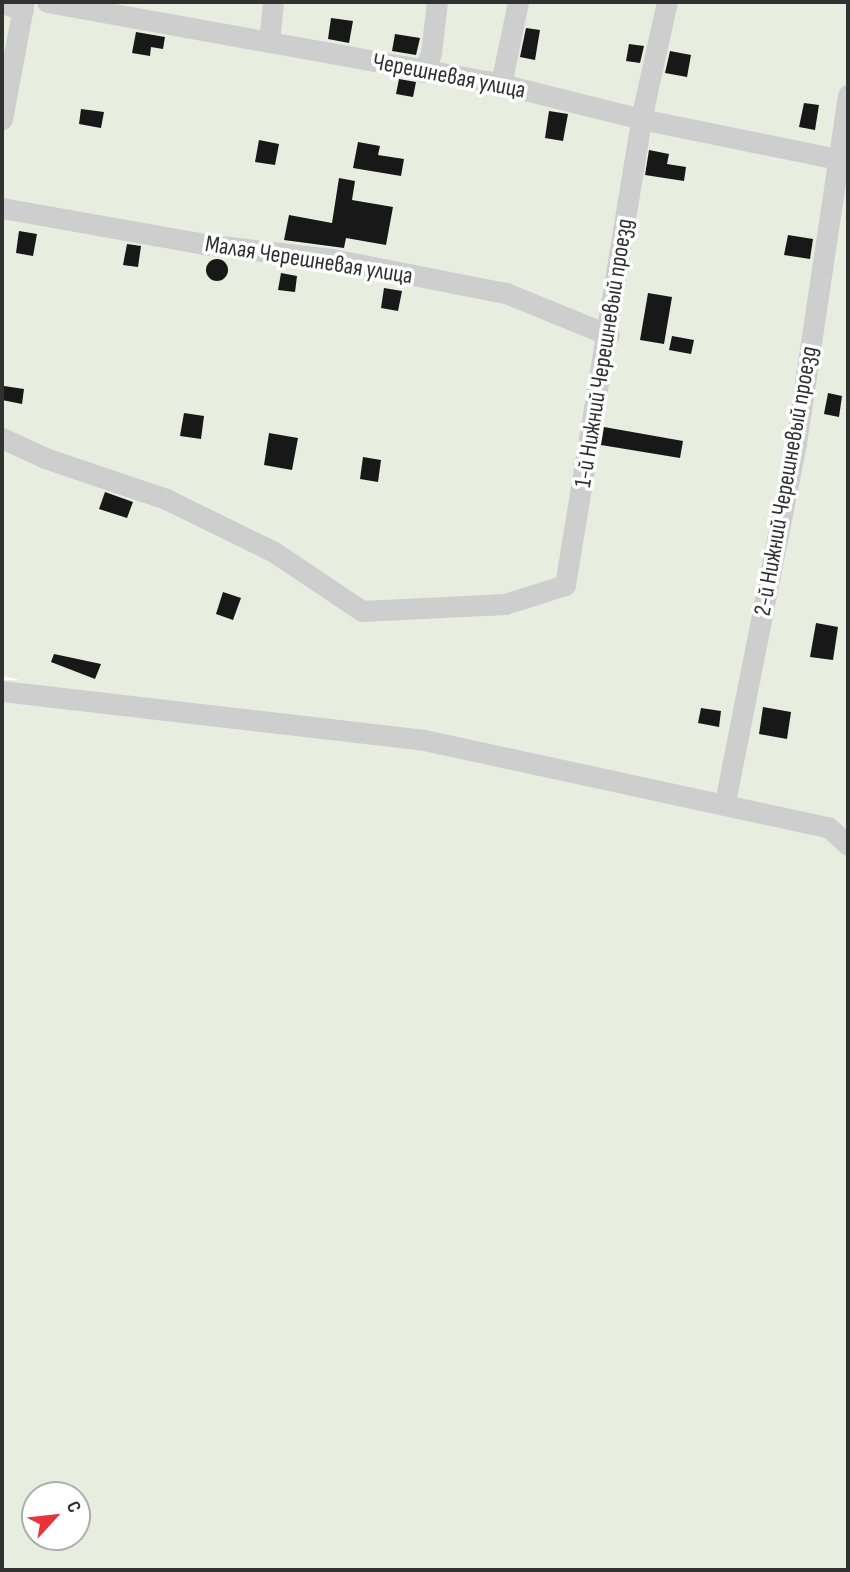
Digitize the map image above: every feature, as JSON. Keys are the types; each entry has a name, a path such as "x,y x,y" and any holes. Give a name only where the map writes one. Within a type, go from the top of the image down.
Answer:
{"lane":[{"name":"Черешневая улица","path":"47,2 137,9 269,42 500,84 641,119 843,160"},
{"path":"269,42 273,2"},
{"path":"423,72 431,53 438,2"},
{"path":"500,84 518,2"},
{"name":"1-й Нижний Черешневый проезд","path":"2,438 45,458 178,505 274,552 362,611 505,604 565,586 609,335 641,119 667,2"},
{"path":"2,3 24,6 2,119"},
{"name":"2-й Нижний Черешневый проезд","path":"725,802 796,443 843,160 848,94"},
{"name":"Малая Черешневая улица","path":"2,208 204,244 332,259 506,293 609,335"},
{"path":"2,691 424,740 725,802 828,827 848,845"}],"shaded area":[{"path":"2,2 848,2 848,1570 2,1570 2,680 20,680 2,676"}],"building":[{"path":"331,18 353,21 349,43 328,39"},
{"path":"526,28 540,30 535,60 520,57"},
{"path":"136,32 165,37 163,49 151,47 150,56 132,53"},
{"path":"395,34 420,38 416,55 392,51"},
{"path":"629,44 644,46 640,63 626,61"},
{"path":"670,51 691,55 687,77 665,73"},
{"path":"399,79 416,82 413,97 396,94"},
{"path":"804,103 819,105 815,130 799,127"},
{"path":"81,109 104,112 101,128 79,124"},
{"path":"549,111 568,114 563,141 545,138"},
{"path":"259,140 279,144 275,165 255,162"},
{"path":"358,142 380,146 378,155 404,159 401,176 353,168"},
{"path":"649,150 669,154 667,164 686,167 684,181 645,175"},
{"path":"339,178 355,181 352,200 393,207 386,245 346,238 344,248 284,240 289,215 332,223"},
{"path":"19,231 37,234 33,256 16,253"},
{"path":"788,235 813,239 810,259 784,255"},
{"path":"127,244 141,246 138,267 123,265"},
{"path":"217,259 225,262 228,270 225,278 217,281 209,278 206,270 209,262"},
{"path":"281,273 297,276 295,292 278,290"},
{"path":"384,288 402,291 398,311 381,308"},
{"path":"648,293 672,297 664,344 640,340"},
{"path":"672,336 694,340 691,354 669,350"},
{"path":"4,386 24,389 22,404 2,400"},
{"path":"828,393 842,396 839,417 824,414"},
{"path":"184,413 204,416 201,439 180,436"},
{"path":"604,427 683,441 680,458 601,445"},
{"path":"269,433 298,438 292,470 264,465"},
{"path":"363,457 381,460 378,482 360,479"},
{"path":"105,492 133,502 127,518 99,509"},
{"path":"223,592 241,598 233,620 216,614"},
{"path":"816,623 838,627 833,660 810,657"},
{"path":"54,654 101,664 95,679 51,662"},
{"path":"763,707 791,712 787,739 759,734"},
{"path":"701,708 721,711 719,727 698,723"}]}
